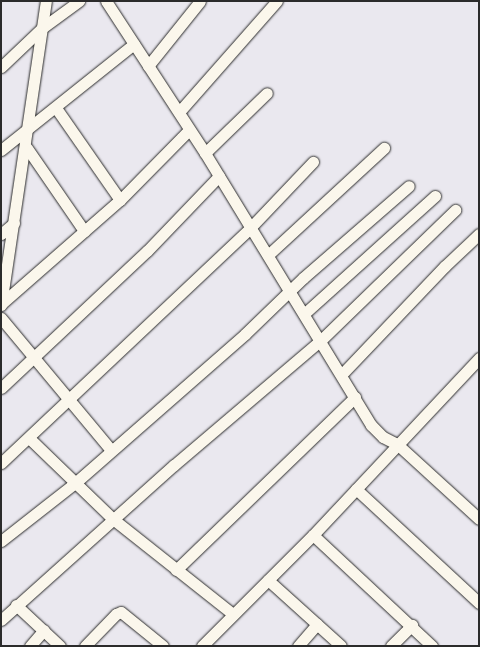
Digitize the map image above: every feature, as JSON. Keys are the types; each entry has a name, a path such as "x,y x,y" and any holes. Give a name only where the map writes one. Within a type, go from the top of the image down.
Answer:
{"street":[{"path":"1,305 27,148 46,1"},
{"path":"1,67 42,28 79,1"},
{"path":"106,1 205,153 305,313 376,432 397,444 479,519"},
{"path":"148,66 200,1"},
{"path":"179,112 277,1"},
{"path":"1,150 134,44"},
{"path":"205,153 267,93"},
{"path":"56,108 120,200"},
{"path":"1,305 120,200 189,130"},
{"path":"27,148 84,231"},
{"path":"268,255 384,148"},
{"path":"1,462 29,438 251,227 313,162"},
{"path":"1,388 147,250 219,176"},
{"path":"1,541 75,483 110,449 245,334 290,290 408,186"},
{"path":"305,313 435,196"},
{"path":"1,620 113,519 321,340 455,210"},
{"path":"1,234 14,223"},
{"path":"342,374 445,266 479,234"},
{"path":"1,318 32,359 110,449"},
{"path":"202,646 313,535 479,358"},
{"path":"176,570 355,397"},
{"path":"29,438 113,519 233,614"},
{"path":"356,489 479,603"},
{"path":"313,535 412,625 432,646"},
{"path":"268,580 341,646"},
{"path":"16,605 60,646"},
{"path":"84,646 116,614 121,612 164,646"},
{"path":"298,646 317,624"},
{"path":"391,646 412,625"},
{"path":"30,646 44,630"}]}
